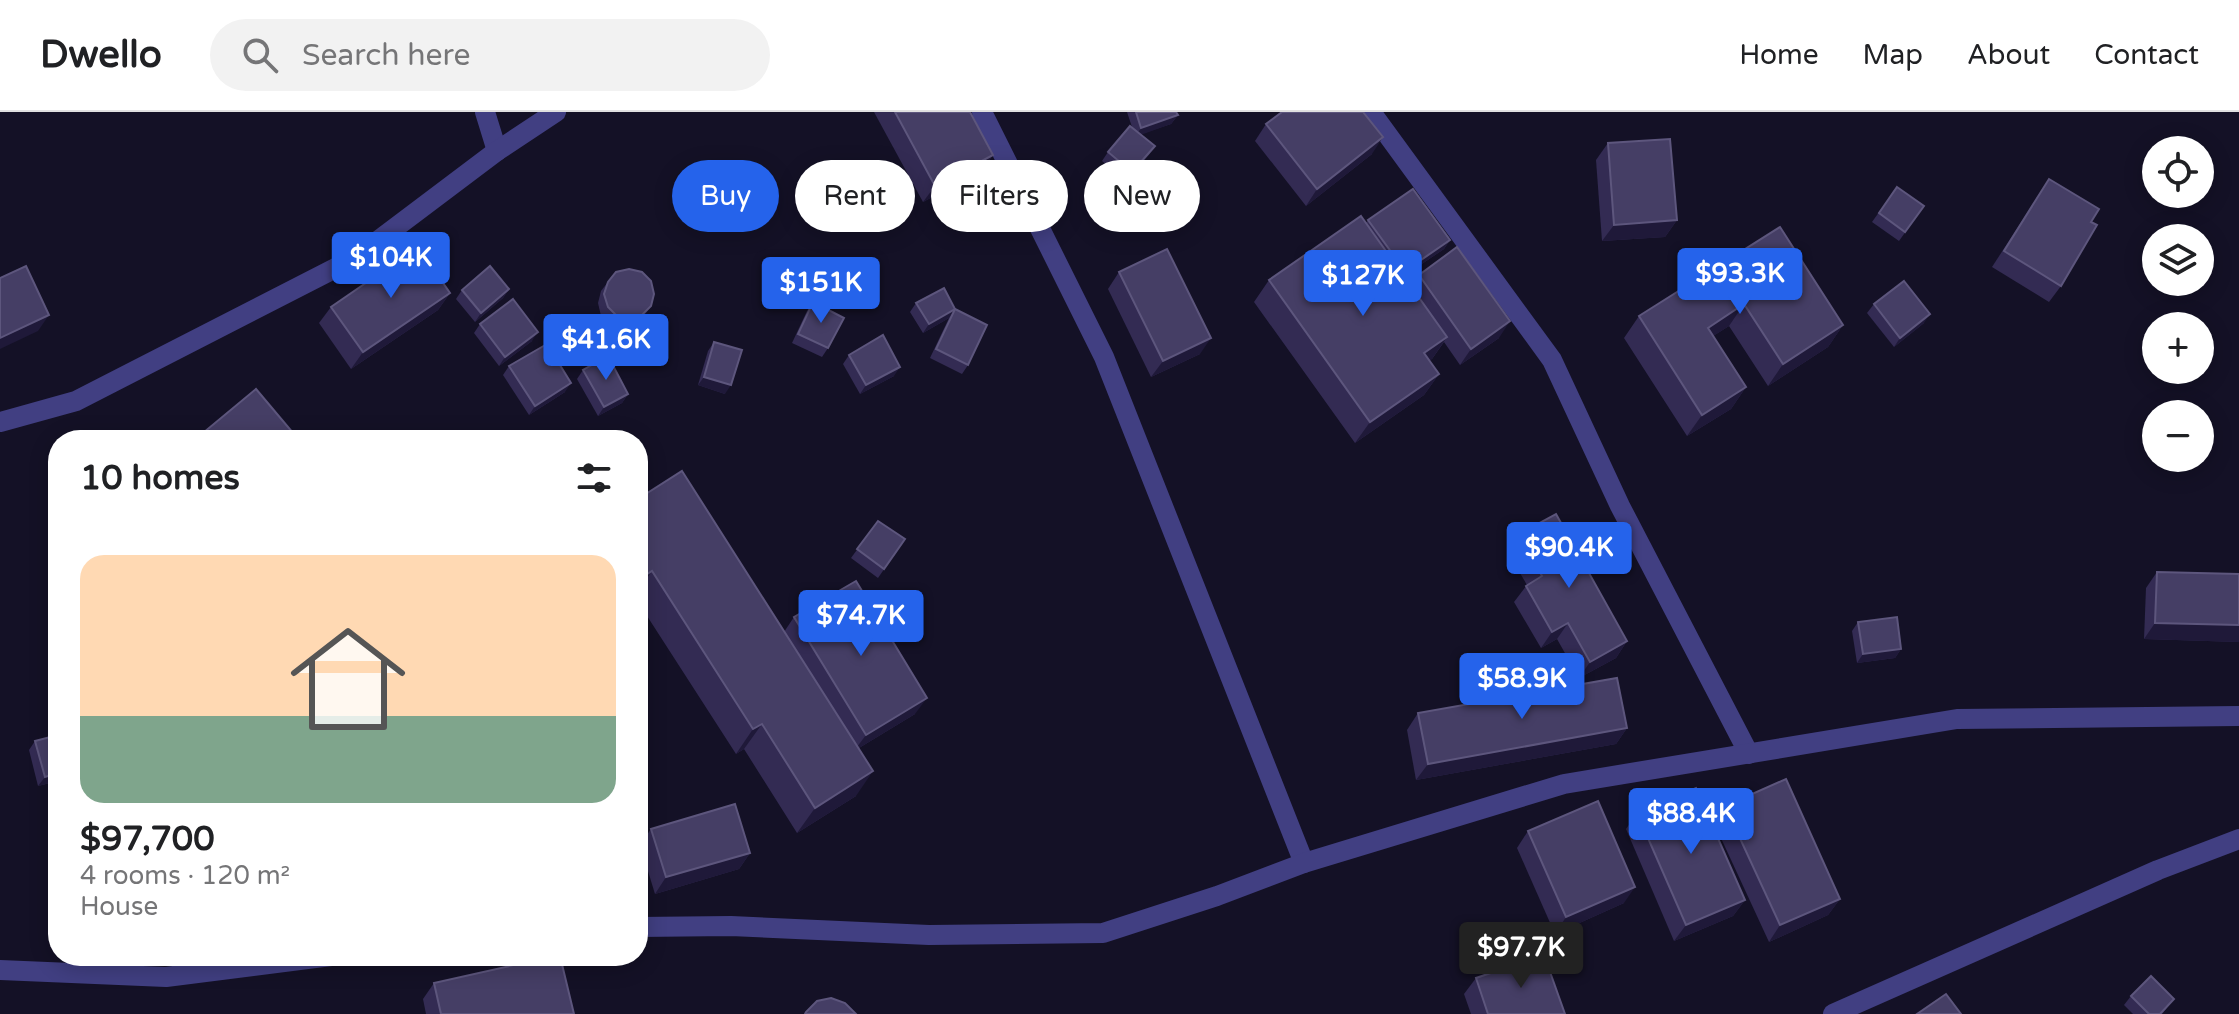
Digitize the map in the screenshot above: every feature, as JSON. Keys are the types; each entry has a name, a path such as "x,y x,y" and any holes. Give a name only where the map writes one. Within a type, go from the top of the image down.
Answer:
{"street":[{"path":"485,112 497,151"},
{"path":"0,422 76,401 355,258 497,151 556,112"},
{"path":"982,112 1104,357 1304,863"},
{"path":"1371,112 1552,360 1620,506 1749,754"},
{"path":"648,927 731,926 929,935 1103,933 1217,896 1304,863 1564,784 1957,719 2239,716"},
{"path":"1833,1014 2158,870 2239,839"},
{"path":"0,970 166,977 252,966"}],"building":[{"path":"895,112 970,112 993,155 984,160 931,160 931,179"},
{"path":"1136,112 1176,112 1178,115 1141,128"},
{"path":"1282,112 1363,112 1383,137 1317,189 1266,124"},
{"path":"1130,126 1155,146 1143,160 1118,160 1108,152"},
{"path":"1670,139 1677,220 1614,225 1608,143"},
{"path":"2049,179 2099,209 2091,222 2097,225 2061,286 2004,251"},
{"path":"1897,187 1924,206 1905,232 1879,213"},
{"path":"1413,189 1450,240 1405,271 1368,220"},
{"path":"1361,216 1447,337 1424,353 1439,374 1370,422 1269,280"},
{"path":"1780,227 1843,325 1783,364 1744,304 1708,328 1746,387 1702,415 1639,316"},
{"path":"418,247 450,293 363,352 331,307"},
{"path":"1457,247 1510,321 1471,349 1419,275"},
{"path":"1167,249 1211,338 1163,361 1119,272"},
{"path":"26,266 49,315 0,338 0,278"},
{"path":"490,266 509,289 481,313 462,290"},
{"path":"629,269 642,272 651,281 654,294 651,306 642,315 630,319 617,316 608,307 604,294 616,272"},
{"path":"1904,281 1930,314 1900,338 1874,304"},
{"path":"944,288 955,309 929,324 916,303"},
{"path":"513,299 538,332 505,357 480,324"},
{"path":"813,302 844,318 828,348 798,334"},
{"path":"955,309 987,325 968,365 936,349"},
{"path":"883,335 900,367 866,385 849,355"},
{"path":"714,342 742,350 731,385 704,377"},
{"path":"547,344 571,383 535,406 509,366"},
{"path":"608,356 628,394 604,407 583,370"},
{"path":"256,389 291,430 207,430"},
{"path":"682,471 873,771 815,808 762,724 753,729 652,571 648,574 648,493"},
{"path":"1556,514 1627,641 1590,662 1568,623 1552,632 1526,586 1542,576 1519,534"},
{"path":"878,521 905,539 884,569 857,549"},
{"path":"2157,572 2239,574 2239,625 2155,623"},
{"path":"856,581 927,698 866,735 794,617"},
{"path":"1897,617 1901,649 1863,654 1858,622"},
{"path":"1617,678 1627,728 1428,764 1418,713"},
{"path":"48,738 48,776 45,777 35,741"},
{"path":"1786,779 1840,899 1780,925 1725,806"},
{"path":"1696,788 1745,900 1686,925 1637,813"},
{"path":"1598,801 1635,887 1566,917 1528,831"},
{"path":"735,804 750,853 666,877 651,829"},
{"path":"1544,955 1565,1014 1488,1014 1476,978"},
{"path":"510,966 562,966 574,1014 441,1014 434,983"},
{"path":"2151,976 2174,999 2160,1014 2149,1014 2131,996"},
{"path":"1946,994 1961,1014 1917,1014"},
{"path":"831,998 845,1003 856,1014 805,1014 817,1001"}]}
